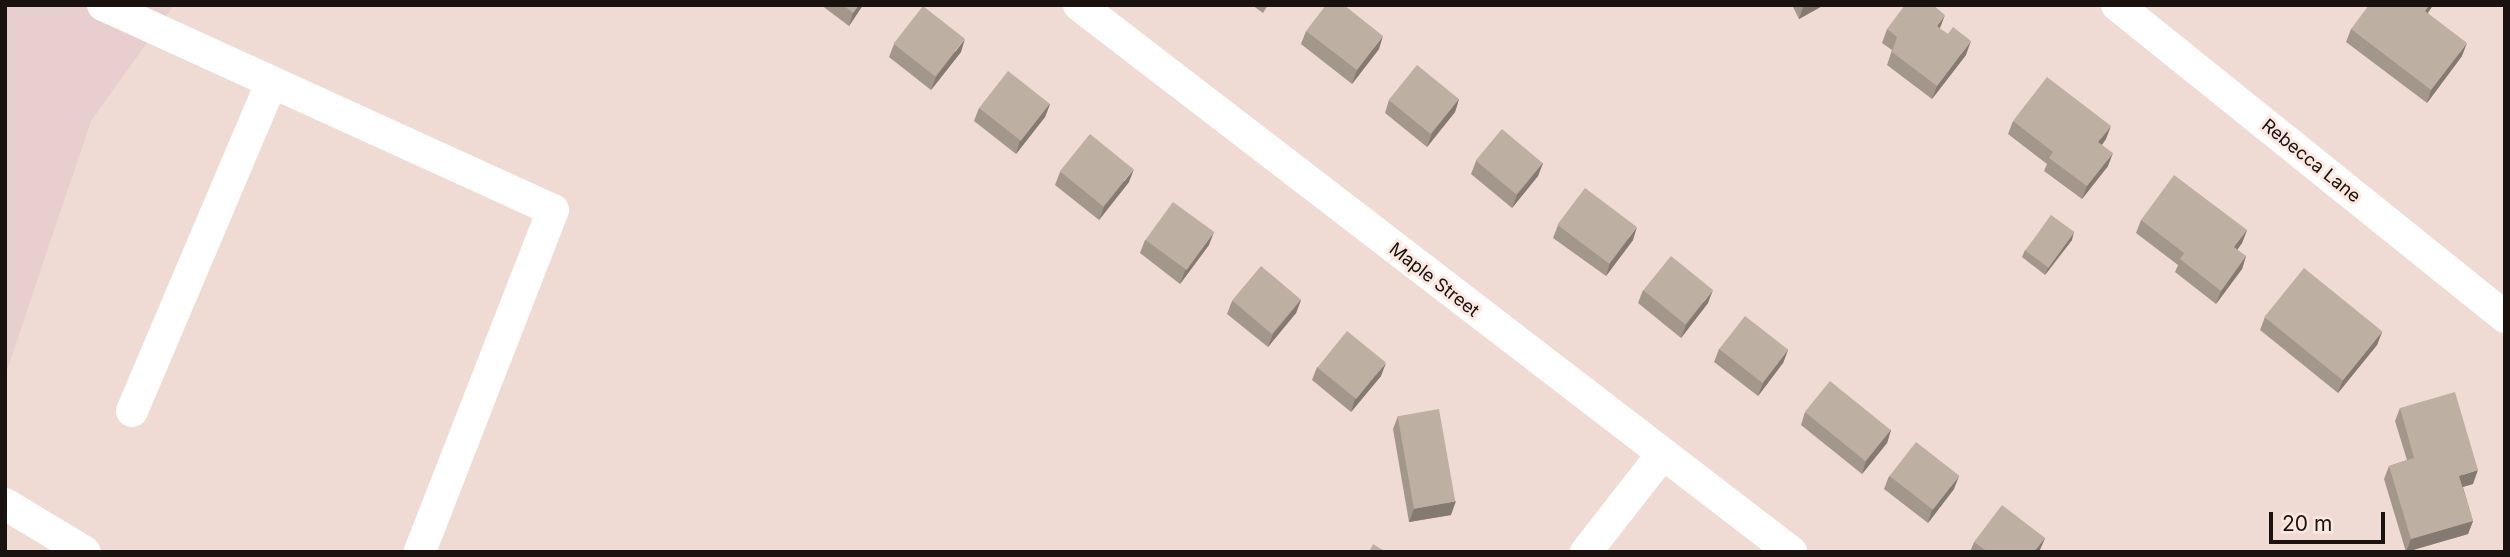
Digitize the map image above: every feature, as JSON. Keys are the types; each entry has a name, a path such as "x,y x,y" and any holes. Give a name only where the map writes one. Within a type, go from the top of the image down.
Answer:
{"street":[{"path":"103,5 271,84 553,210 420,552"},
{"name":"Maple Street","path":"1079,5 1661,456 1791,552"},
{"name":"Rebecca Lane","path":"2118,5 2505,317"},
{"path":"132,411 271,84"},
{"path":"1586,552 1661,456"},
{"path":"5,504 85,552"}],"shaded area":[{"path":"5,5 174,5 91,121 5,376"}],"building":[{"path":"843,5 859,5 853,13"},
{"path":"1326,5 1344,5 1383,36 1357,70 1306,31"},
{"path":"1905,5 1933,5 1945,15 1937,26 1948,34 1953,27 1971,41 1937,86 1892,52 1897,37 1887,29"},
{"path":"2369,5 2429,5 2425,11 2467,43 2431,90 2351,29"},
{"path":"923,6 965,39 935,76 893,44"},
{"path":"1417,65 1459,99 1431,134 1389,100"},
{"path":"1008,71 1050,104 1021,141 979,108"},
{"path":"2047,77 2111,126 2098,142 2113,153 2087,186 2049,158 2053,152 2013,121"},
{"path":"1502,129 1543,163 1516,194 1476,160"},
{"path":"1090,134 1134,169 1103,207 1060,171"},
{"path":"2174,175 2247,230 2234,247 2246,256 2221,291 2180,259 2184,253 2141,220"},
{"path":"1585,188 1637,227 1609,264 1557,225"},
{"path":"1173,202 1214,232 1187,270 1145,240"},
{"path":"2051,215 2074,232 2049,268 2025,251"},
{"path":"1671,256 1713,290 1685,324 1643,290"},
{"path":"1261,266 1301,299 1272,334 1232,300"},
{"path":"2304,268 2382,332 2343,381 2264,317"},
{"path":"1745,316 1788,350 1762,383 1719,349"},
{"path":"1347,331 1386,362 1356,399 1317,368"},
{"path":"1830,381 1891,430 1865,461 1805,412"},
{"path":"2455,392 2478,470 2459,476 2473,521 2411,539 2389,466 2414,458 2400,408"},
{"path":"1439,409 1455,502 1414,509 1398,416"},
{"path":"1916,442 1959,476 1933,510 1890,476"},
{"path":"2002,505 2045,538 2034,552 1988,552 1974,542"},
{"path":"1373,544 1386,552 1369,552"}]}
